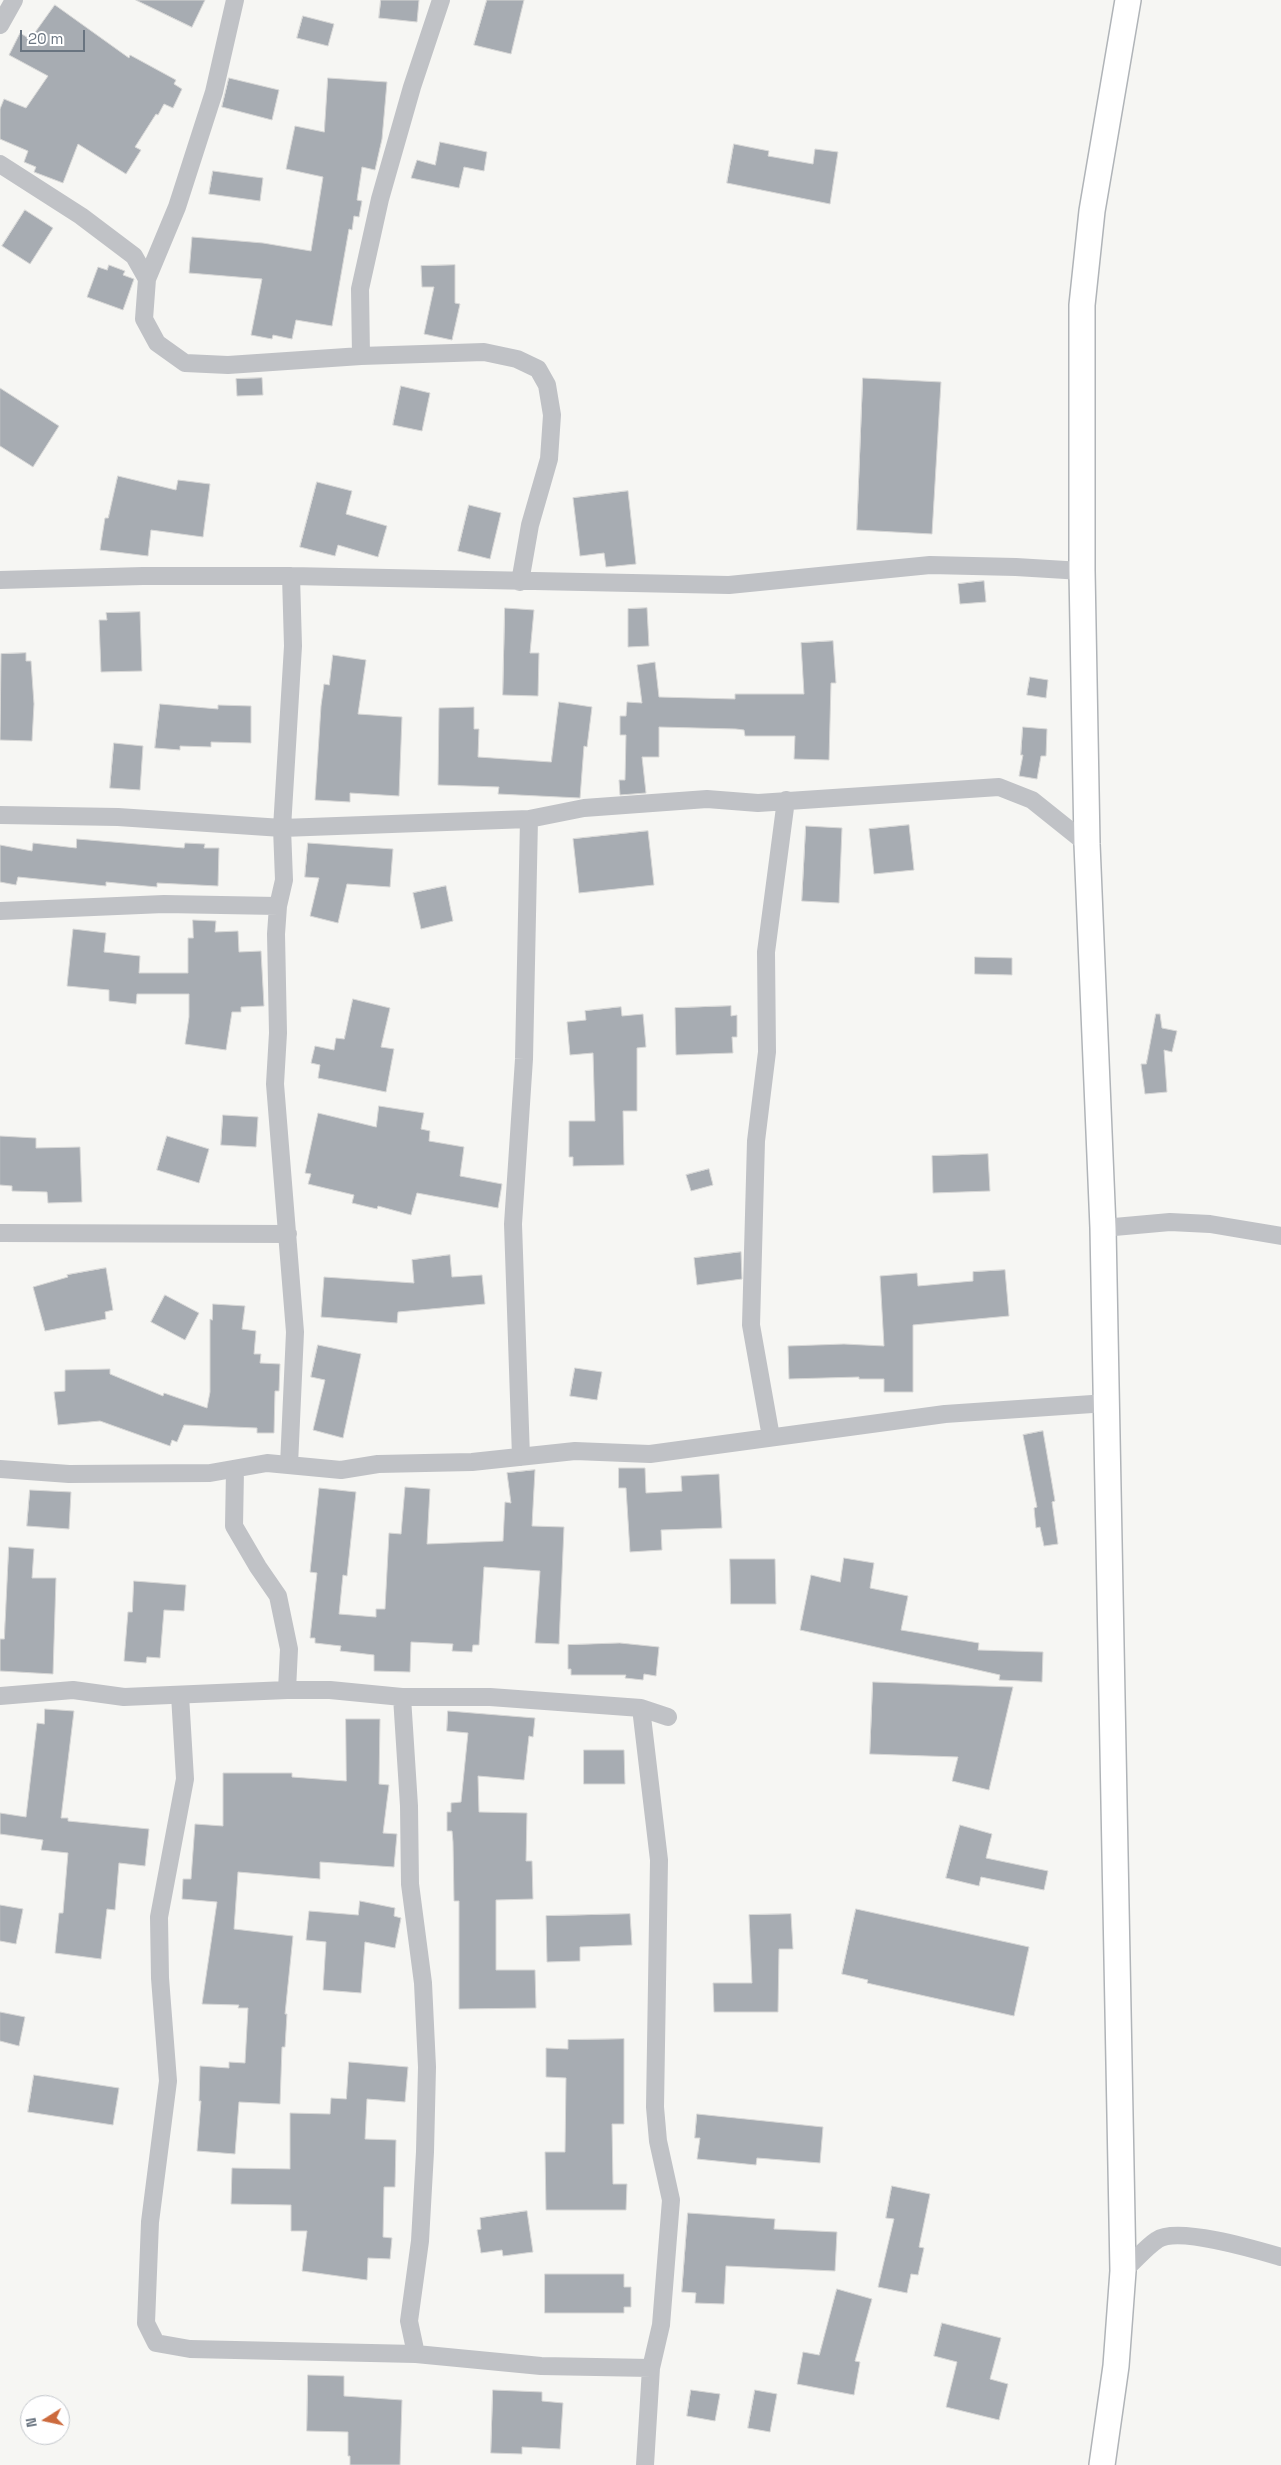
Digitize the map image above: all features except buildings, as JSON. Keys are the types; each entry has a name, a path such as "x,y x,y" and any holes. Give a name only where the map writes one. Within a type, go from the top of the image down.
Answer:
{"main road":[{"path":"1102,2465 1116,2366 1123,2271 1103,1228 1088,844 1082,571 1082,305 1092,211 1128,0"}],"street":[{"path":"0,25 14,0"},
{"path":"236,0 214,92 178,208 147,278 144,319 157,343 185,362 228,365 361,356 484,352 517,359 538,369 547,385 552,415 549,459 530,525 520,582"},
{"path":"361,356 360,290 374,226 412,87 442,0"},
{"path":"0,164 81,216 134,256 147,278"},
{"path":"0,580 143,576 291,576 729,585 930,565 1082,571"},
{"path":"289,1465 295,1332 275,1084 278,1034 276,982 278,906 284,880 282,828 293,646 291,576"},
{"path":"0,815 118,817 282,828 529,819 584,808 698,800 758,803 998,787 1032,800 1088,844"},
{"path":"771,1437 751,1324 756,1140 767,1052 766,952 786,800"},
{"path":"521,1457 513,1224 524,1059 529,819"},
{"path":"0,911 164,904 278,906"},
{"path":"1103,1228 1170,1222 1210,1224 1281,1236"},
{"path":"0,1233 288,1234"},
{"path":"0,1469 69,1474 210,1473 267,1463 341,1470 378,1464 472,1462 575,1451 650,1454 945,1414 1107,1404"},
{"path":"235,1470 234,1526 278,1596 289,1649 287,1690"},
{"path":"0,1696 73,1690 124,1697 330,1690 402,1697 490,1697 641,1708 668,1717"},
{"path":"180,1695 185,1779 159,1917 160,1978 168,2081 150,2222 146,2323 156,2343 190,2349 416,2354 541,2366 651,2368"},
{"path":"402,1697 410,1884 423,1983 427,2067 420,2241 409,2321 416,2354"},
{"path":"641,1708 659,1860 655,2107 658,2141 671,2200 661,2325 651,2368 645,2465"},
{"path":"1123,2271 1159,2238 1182,2234 1242,2246 1281,2257"}]}
